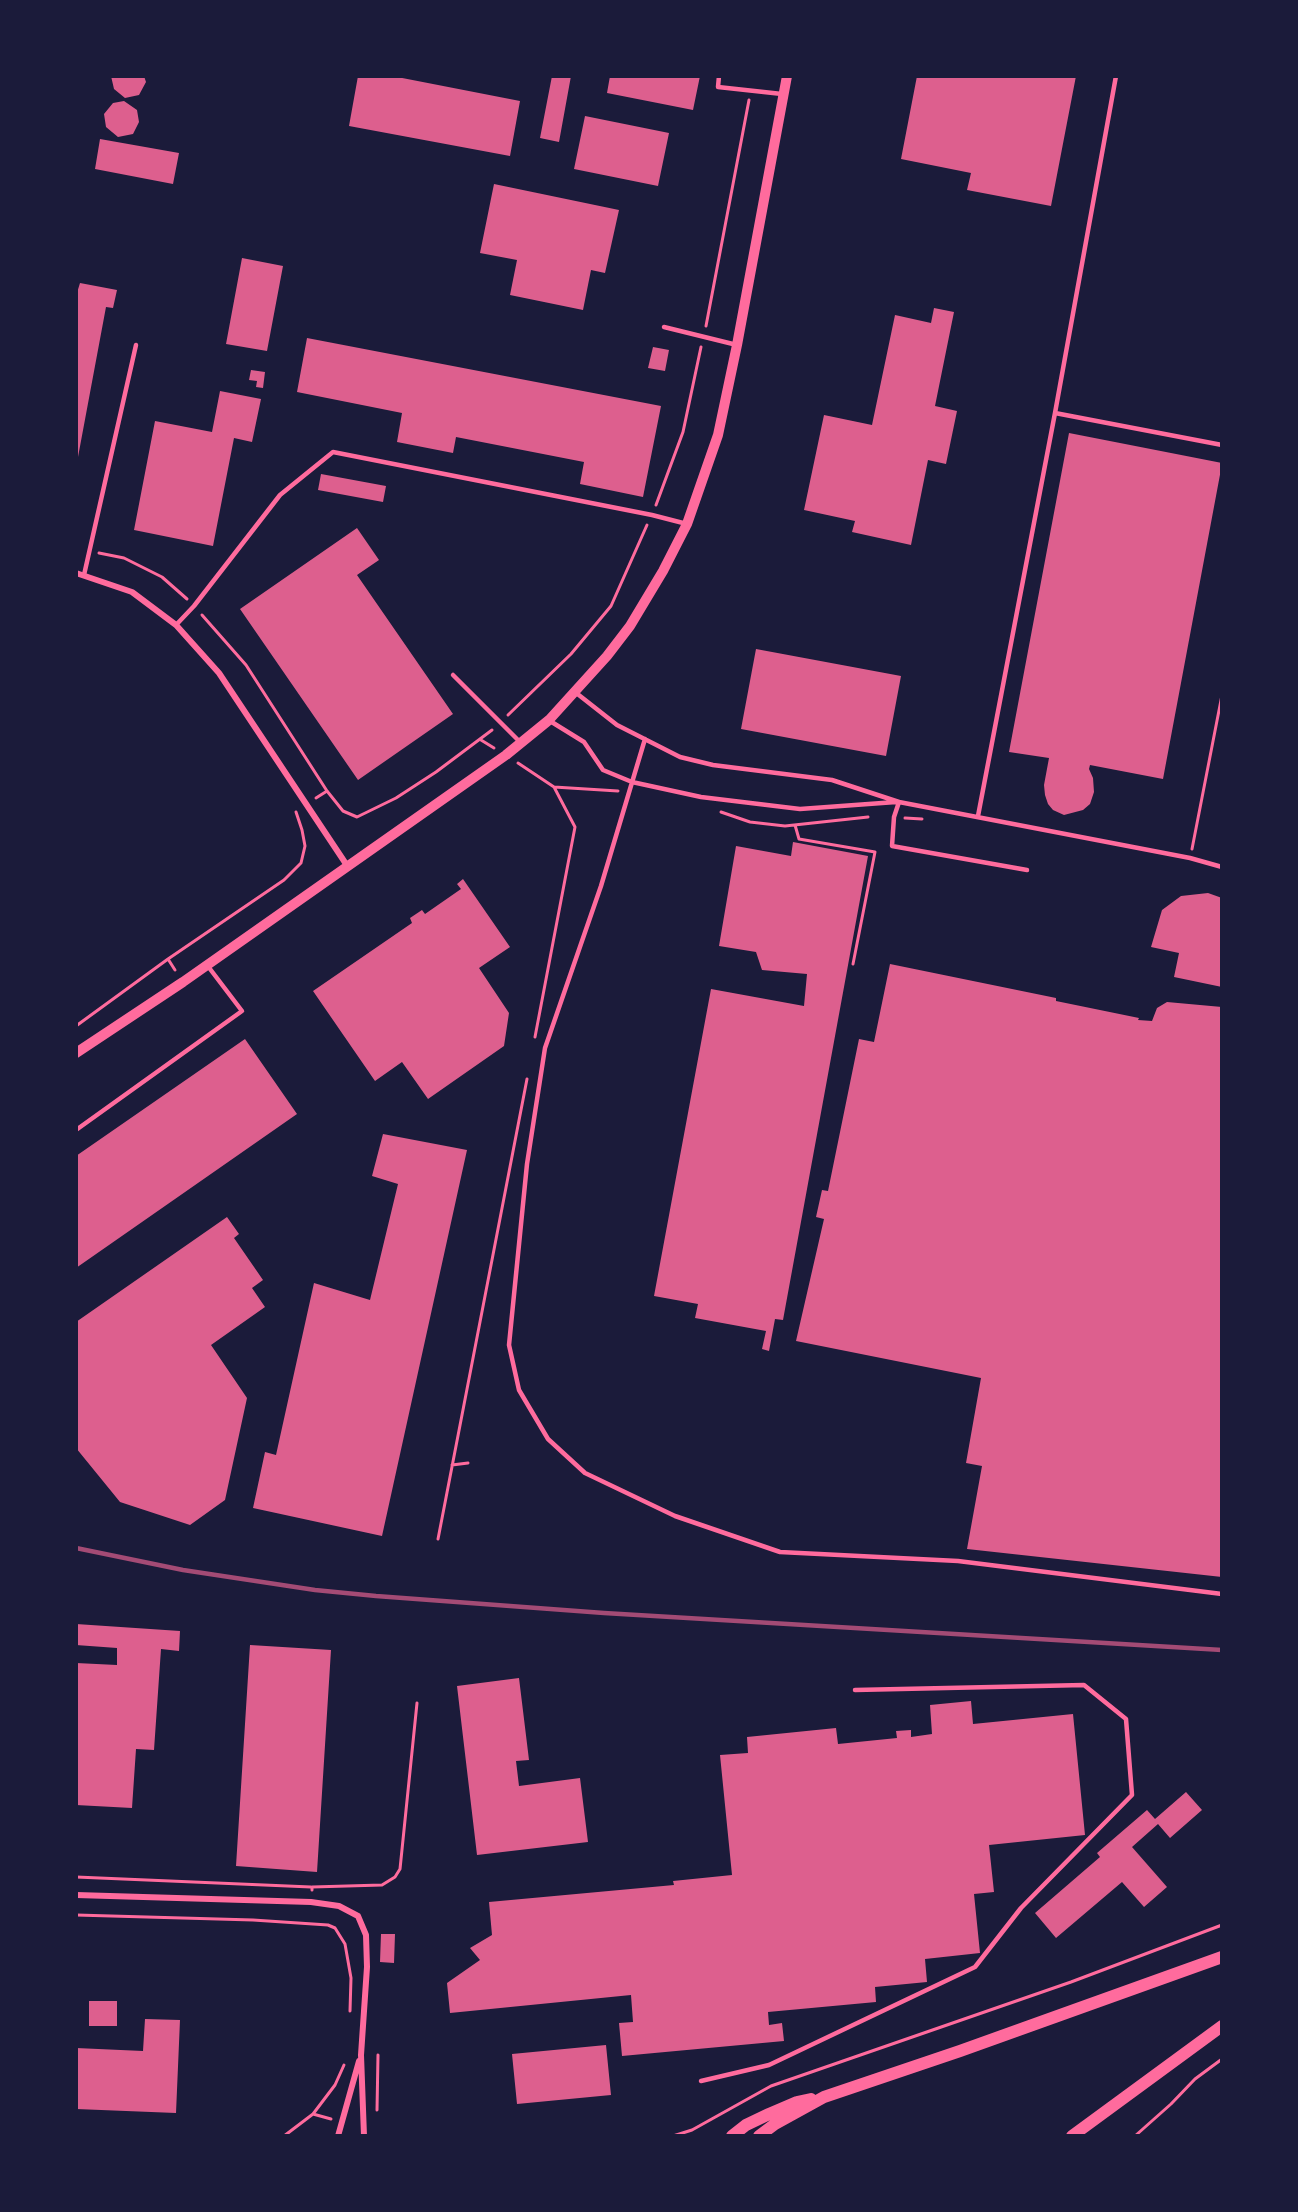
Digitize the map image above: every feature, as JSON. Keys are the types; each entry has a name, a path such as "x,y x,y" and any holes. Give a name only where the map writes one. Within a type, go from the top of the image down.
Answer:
{"main road":[{"path":"732,2136 746,2125 797,2102 824,2097 960,2051 1221,1957"},
{"path":"1072,2136 1221,2026"},
{"path":"759,2136 775,2124 824,2097"}],"street":[{"path":"76,1053 348,867 522,743 549,720 575,692 630,626 663,571 687,524 718,435 738,345 787,76"},
{"path":"76,573 132,592 176,625 219,673 348,867"},
{"path":"76,1895 311,1902 339,1906 358,1916 366,1935 367,1967 361,2055 364,2136"},
{"path":"338,2136 361,2055"}],"lane":[{"path":"719,76 717,87 784,94"},
{"path":"978,816 1055,413 1116,76"},
{"path":"664,327 738,345"},
{"path":"84,575 136,345"},
{"path":"1055,413 1221,445"},
{"path":"176,625 194,606 280,495 333,452 652,515 687,524"},
{"path":"453,675 522,743"},
{"path":"575,692 617,725 680,757 713,765 832,780 899,802 1190,858 1221,867"},
{"path":"549,720 584,742 603,770 632,782 701,797 800,809 899,802"},
{"path":"645,739 601,886 545,1048 526,1164 509,1345 519,1390 548,1439 585,1473 675,1516 780,1552 958,1561 1221,1594"},
{"path":"899,802 894,818 892,846 1027,870"},
{"path":"76,1130 242,1011 207,965"},
{"path":"701,2081 769,2065 975,1967 1021,1908 1132,1795 1126,1719 1084,1684 855,1690"}],"path":[{"path":"89,551 124,558 162,577 194,606 246,664 327,791 343,811 357,817 371,812 436,772 481,740 500,722 571,654 610,606 652,515 683,432 751,91"},
{"path":"1190,858 1221,695"},
{"path":"481,740 554,787 575,826 534,1041"},
{"path":"76,1026 168,959 284,880 301,863 305,846 296,812 327,791"},
{"path":"750,822 795,825 879,816 925,819"},
{"path":"795,825 799,839 875,852 853,964"},
{"path":"438,1539 528,1076"},
{"path":"452,1465 468,1463"},
{"path":"76,1877 312,1887 382,1885 395,1877 400,1869 417,1702"},
{"path":"311,1902 312,1887"},
{"path":"76,1915 328,1924 341,1935 349,1958 350,2021"},
{"path":"673,2136 692,2130 771,2086 1071,1982 1221,1925"},
{"path":"376,2119 378,2055"},
{"path":"313,2114 335,2085 346,2056"},
{"path":"1135,2136 1195,2079 1221,2059"}],"building":[{"path":"111,76 144,76 146,82 139,95 125,98 114,89"},
{"path":"358,76 392,76 520,101 510,156 349,126"},
{"path":"552,76 571,76 559,142 540,138"},
{"path":"610,76 700,76 693,110 607,93"},
{"path":"917,76 1076,76 1051,206 967,190 971,173 901,159"},
{"path":"124,101 137,110 139,122 133,134 118,137 106,127 104,114 113,103"},
{"path":"585,116 669,133 658,186 574,169"},
{"path":"100,139 179,153 173,184 95,169"},
{"path":"494,184 619,210 605,273 591,270 583,310 510,295 517,260 480,253"},
{"path":"242,258 283,266 267,351 226,344"},
{"path":"80,283 117,290 113,308 106,307 78,457 76,296"},
{"path":"934,308 954,312 935,406 957,411 946,464 928,460 911,545 852,532 855,521 804,510 824,415 872,425 895,315 931,323"},
{"path":"307,338 661,406 643,497 580,484 584,462 456,437 453,453 397,442 402,413 297,392"},
{"path":"653,347 669,350 665,371 648,368"},
{"path":"251,370 265,372 263,388 256,387 257,381 249,380"},
{"path":"220,391 261,399 252,442 234,438 213,546 134,530 155,421 212,432"},
{"path":"1069,433 1222,464 1163,779 1090,765 1094,792 1090,804 1083,810 1064,815 1053,810 1045,795 1044,785 1049,758 1009,752"},
{"path":"321,474 386,486 383,502 318,490"},
{"path":"357,528 379,560 357,575 453,714 358,780 240,609"},
{"path":"756,649 901,676 886,756 741,729"},
{"path":"793,842 868,856 783,1320 775,1319 769,1351 762,1349 766,1331 695,1318 698,1304 654,1296 711,989 804,1006 807,974 762,970 756,952 719,946 736,846 791,856"},
{"path":"463,879 510,947 479,968 509,1013 504,1046 428,1099 402,1062 375,1081 313,991 412,923 410,918 422,910 425,914 461,889 457,884"},
{"path":"1208,893 1222,898 1222,987 1174,977 1179,953 1151,947 1162,910 1181,896"},
{"path":"890,964 1056,998 1056,1001 1139,1018 1138,1020 1152,1021 1157,1008 1167,1002 1222,1007 1222,1577 967,1549 982,1466 966,1463 981,1378 796,1341 824,1219 816,1217 822,1190 828,1191 859,1039 874,1042"},
{"path":"245,1039 297,1114 76,1268 76,1156"},
{"path":"383,1134 467,1150 382,1536 253,1508 265,1452 276,1455 314,1283 370,1300 398,1184 372,1176"},
{"path":"227,1217 239,1234 234,1238 263,1280 252,1288 265,1307 211,1345 247,1398 225,1500 190,1525 120,1502 76,1448 76,1322"},
{"path":"76,1624 180,1631 179,1651 161,1649 154,1750 136,1749 132,1808 76,1805 76,1663 117,1665 117,1648 76,1645"},
{"path":"250,1645 331,1650 317,1872 236,1866"},
{"path":"519,1678 529,1760 516,1761 519,1786 580,1778 588,1842 477,1855 457,1686"},
{"path":"971,1701 973,1724 1073,1714 1085,1835 989,1845 994,1892 974,1894 980,1953 925,1959 927,1982 875,1987 876,2002 768,2012 769,2025 782,2023 784,2041 622,2056 619,2023 633,2022 631,1995 450,2013 447,1983 480,1960 470,1948 492,1935 489,1902 674,1885 673,1881 732,1875 720,1755 748,1753 747,1737 836,1728 838,1744 897,1738 896,1731 911,1730 911,1737 932,1734 930,1705"},
{"path":"1186,1792 1202,1810 1170,1838 1158,1824 1132,1847 1167,1887 1144,1907 1122,1882 1056,1938 1035,1913 1100,1857 1097,1853 1147,1810 1155,1819"},
{"path":"381,1934 395,1934 394,1963 380,1962"},
{"path":"89,2001 117,2001 117,2026 89,2026"},
{"path":"145,2019 180,2020 176,2113 76,2109 76,2048 143,2051"},
{"path":"606,2045 611,2095 517,2104 512,2054"}],"railway":[{"path":"76,1548 183,1570 315,1590 376,1596 604,1613 1222,1650"}]}
